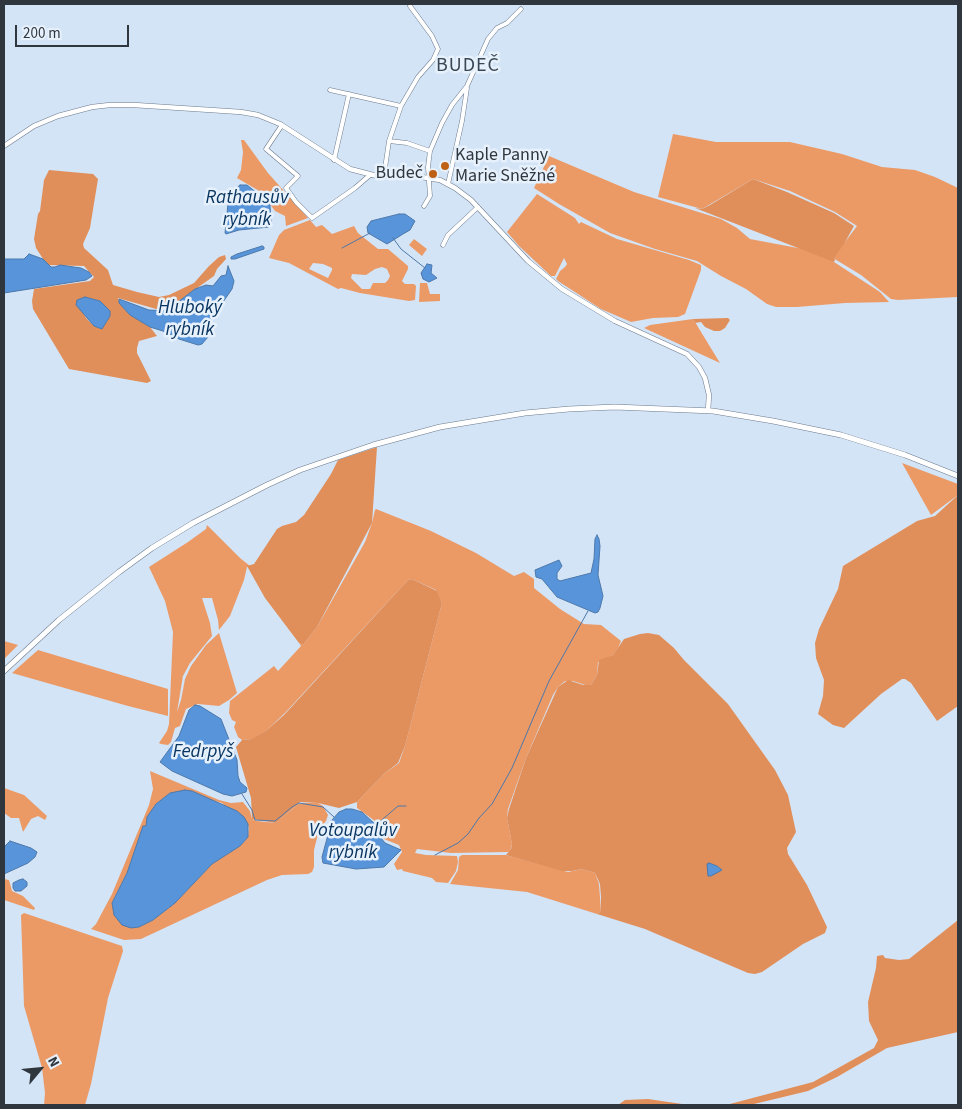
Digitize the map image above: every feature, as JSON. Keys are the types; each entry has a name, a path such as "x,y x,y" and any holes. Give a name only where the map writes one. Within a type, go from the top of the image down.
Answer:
{"main road":[{"path":"4,671 66,615 119,572 152,548 193,523 300,470 381,442 440,427 525,413 615,407 708,411 774,420 841,436 905,455 958,476"}],"street":[{"path":"384,175 389,141 401,106 418,77 433,60 438,49 432,36 410,6"},
{"path":"424,206 430,196 428,167 430,151 442,123 452,105 467,86 488,39 521,9"},
{"path":"448,184 462,121 467,86"},
{"path":"330,90 401,106"},
{"path":"334,160 349,94"},
{"path":"4,146 34,126 47,120 76,111 110,105 246,113 266,118 282,125 350,169 370,174 429,177 448,184 463,193 528,261 562,288 614,321 687,354 696,362 705,378 709,395 708,411"},
{"path":"282,125 266,149 298,176 286,188 296,202 312,218 370,174"},
{"path":"389,141 407,143 430,151"},
{"path":"443,245 448,235 478,207"}],"shaded area":[{"path":"673,134 716,142 790,142 842,154 882,167 915,170 958,188 958,297 891,299 861,275 833,258 857,226 835,212 790,191 753,179 702,209 658,197"},
{"path":"241,140 244,140 268,173 308,218 286,226 285,216 275,211 261,192 237,178 241,170 243,152"},
{"path":"549,156 634,192 721,219 737,228 750,239 803,249 831,260 880,292 889,302 797,307 776,307 767,304 746,289 697,261 610,233 534,188"},
{"path":"49,170 93,174 98,179 90,228 83,244 84,248 108,270 113,285 159,297 169,295 194,283 209,266 219,257 225,255 226,259 217,269 214,276 169,308 156,309 118,298 121,305 130,315 150,327 157,336 139,341 137,348 137,353 151,381 147,383 69,369 33,309 34,289 90,281 94,277 84,266 47,265 36,248 34,239 44,180","holes":["85,297 100,301 110,311 110,316 102,329 94,326 86,318 77,300"]},
{"path":"753,179 834,213 854,226 834,258 834,262 695,208 702,209 710,205"},
{"path":"537,194 575,218 579,224 581,222 617,239 701,265 701,270 685,314 678,317 653,318 631,322 601,309 558,281 556,279 560,271 567,264 564,258 555,276 551,276 507,232"},
{"path":"310,220 316,227 322,225 332,234 354,226 358,233 378,249 388,249 408,266 402,281 405,284 414,284 416,286 415,300 409,301 338,289 289,263 269,258 279,235 284,230","holes":["313,263 323,264 332,268 328,278 309,269","382,267 387,269 390,276 388,280 385,283 373,283 370,289 362,289 351,278 352,274 366,275"]},
{"path":"414,239 427,249 422,256 409,245"},
{"path":"420,283 427,283 430,294 440,294 440,301 419,302"},
{"path":"728,318 730,320 725,328 720,331 714,331 705,327 701,322 695,323 693,319"},
{"path":"693,319 720,363 644,328 650,325"},
{"path":"377,447 372,523 317,627 303,645 299,643 265,598 247,566 254,564 277,529 296,522 304,515 338,460"},
{"path":"902,463 958,484 958,495 931,515"},
{"path":"958,495 958,706 937,721 911,683 902,679 881,694 844,728 833,725 818,714 823,696 824,680 816,658 815,643 819,629 838,589 843,566 917,521 935,516"},
{"path":"376,509 431,531 476,553 514,576 524,572 534,579 534,588 560,609 584,624 601,625 621,641 613,655 598,662 597,675 591,685 565,681 553,695 526,758 508,809 507,818 512,844 510,851 451,853 417,849 415,853 457,856 456,871 448,883 436,882 432,878 403,871 402,869 397,870 394,864 402,852 399,845 384,839 375,821 357,808 357,802 385,773 399,763 442,603 436,590 412,579 408,580 285,713 267,730 253,739 242,740 238,737 234,727 236,722 232,720 229,713 230,701 274,666 278,671 301,646 299,643 303,645 317,627 365,542"},
{"path":"207,525 250,566 247,567 230,616 219,630 212,598 202,598 212,636 190,663 183,676 177,712 185,679 191,666 206,645 219,633 237,693 219,706 198,704 186,709 180,726 175,728 171,742 168,745 161,744 159,743 169,724 173,632 165,601 149,567 206,529"},
{"path":"412,579 437,591 442,603 405,746 398,763 385,773 357,802 339,808 318,803 300,802 276,823 252,819 251,798 236,747 242,740 252,739 267,730 284,715 408,580"},
{"path":"640,634 659,635 728,704 775,770 788,795 796,832 787,848 788,854 807,885 827,927 825,933 803,944 762,972 748,973 645,929 597,914 601,911 601,897 600,884 595,873 582,869 562,871 506,855 511,849 512,844 507,818 509,809 526,758 558,687 568,680 583,685 591,685 597,675 599,660 613,655 624,639","holes":["709,863 722,870 709,876"]},
{"path":"4,641 18,645 4,659"},
{"path":"38,650 168,689 168,716 12,673"},
{"path":"150,771 219,800 231,803 243,802 250,811 252,819 276,823 298,804 318,803 323,806 328,815 319,830 314,850 314,867 312,872 308,874 282,875 267,880 141,939 124,940 91,929 96,924 112,894 149,805 153,789","holes":["192,791 222,803 249,827 248,837 240,846 212,864 175,903 153,920 139,927 131,928 114,915 112,903 127,873 143,827 146,827 156,804 170,793"]},
{"path":"4,788 24,795 47,816 45,820 38,816 31,819 23,832 19,818 11,818 4,813"},
{"path":"462,855 506,855 568,872 582,869 595,873 599,884 601,911 597,914 527,892 450,884 458,870 459,857"},
{"path":"4,879 9,880 12,891 23,896 35,908 34,910 4,900"},
{"path":"24,913 122,946 123,951 108,998 85,1105 44,1105 45,1093 42,1068 24,1006 21,915"},
{"path":"958,920 958,1032 887,1048 837,1077 808,1091 750,1105 726,1105 813,1082 874,1048 878,1040 869,1021 868,1002 877,956 883,955 885,958 899,960 909,959"},
{"path":"648,1099 689,1105 618,1105 625,1100"}],"water":[{"name":"Rathausův rybník","path":"240,185 247,185 268,202 270,205 271,222 269,227 225,233 228,204 233,191"},
{"path":"405,214 415,221 410,230 387,244 368,233 367,227 371,221"},
{"path":"262,246 264,249 231,259 231,257 237,254"},
{"path":"29,254 43,259 51,267 60,265 81,268 92,276 86,280 4,293 4,259 24,259"},
{"path":"427,264 432,265 431,273 437,278 429,282 423,279 421,273"},
{"name":"Hluboký rybník","path":"228,266 234,281 232,289 212,318 208,337 202,344 198,345 179,339 150,327 130,315 119,303 119,299 149,310 168,311 195,289 206,285 213,286 221,276 226,275"},
{"path":"85,297 100,301 110,311 110,316 102,329 94,326 76,305 77,300"},
{"path":"597,535 600,546 598,575 603,596 600,608 595,613 557,597 542,579 536,577 535,570 559,560 562,566 557,573 557,579 560,581 591,573"},
{"name":"Fedrpyš","path":"195,705 221,719 237,760 240,782 247,788 246,792 232,796 223,794 172,771 160,762 179,736 189,710"},
{"path":"185,790 192,791 237,811 248,824 248,837 240,846 212,864 175,903 153,920 139,927 131,928 122,925 114,915 112,903 127,873 143,826 146,826 147,817 156,804 170,793"},
{"name":"Votoupalův rybník","path":"346,809 362,812 376,825 377,833 385,843 401,850 384,867 356,869 323,863 322,857 332,820 339,812"},
{"path":"10,841 37,852 35,857 28,863 4,874 4,847"},
{"path":"709,863 722,870 708,876 707,864"},
{"path":"23,879 27,882 27,886 21,891 15,891 13,883"}],"waterway":[{"path":"342,248 370,233"},
{"path":"393,238 401,249 425,268"},
{"path":"435,855 458,843 468,834 492,804 512,768 549,681 588,611"},
{"path":"242,794 252,810 255,820 275,821 299,803 323,807 334,817"},
{"path":"376,825 398,806 406,806"}],"place":[{"name":"Kaple Panny Marie Sněžné","path":"445,166"},
{"name":"Budeč","path":"433,174"}],"district":[{"name":"BUDEČ","path":"468,67"}]}
